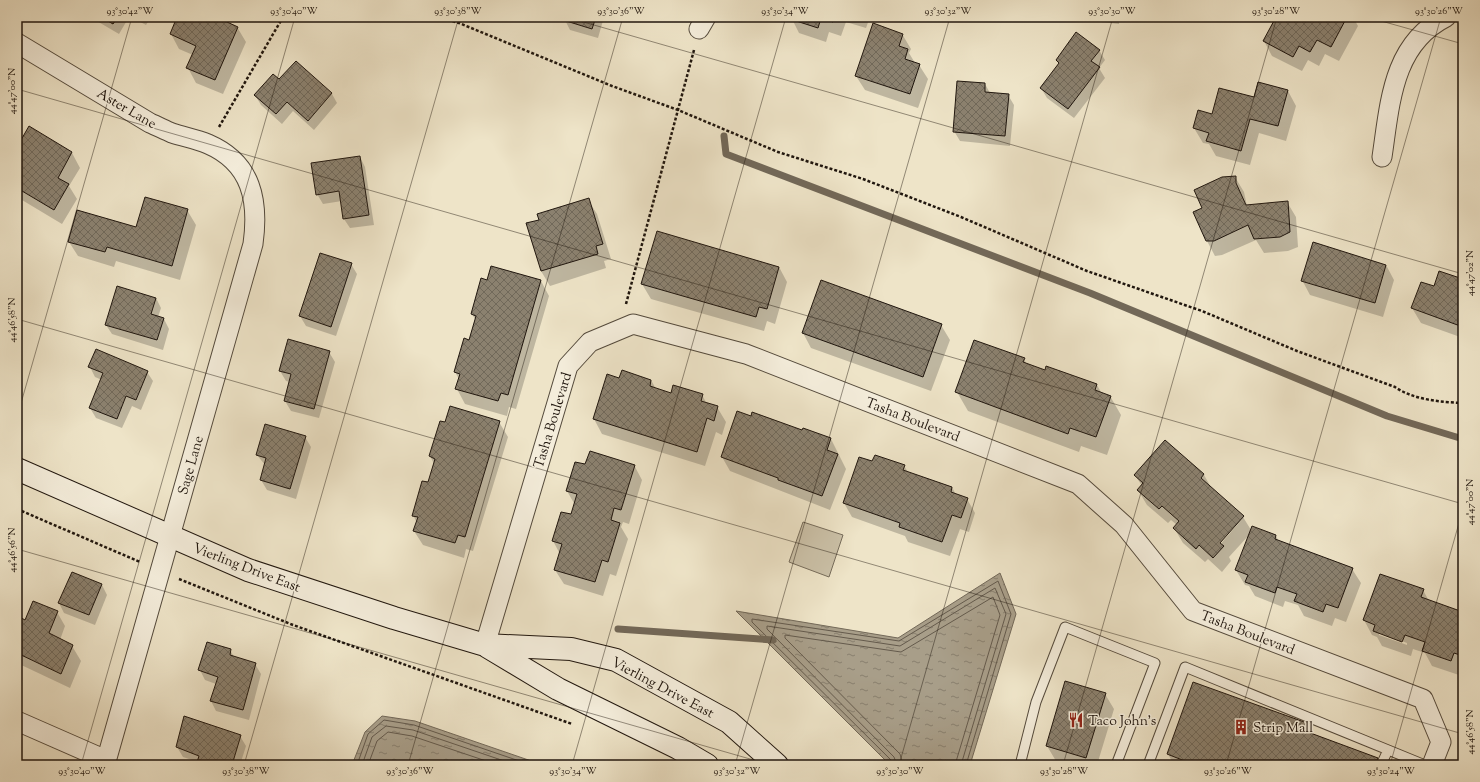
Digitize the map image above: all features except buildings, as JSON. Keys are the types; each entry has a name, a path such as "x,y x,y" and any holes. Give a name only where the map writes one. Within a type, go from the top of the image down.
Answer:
{"street":[{"path":"1382,157 1395,80 1406,54 1422,32 1446,17"},
{"name":"Aster Lane","path":"17,43 150,122 173,133 208,144 224,153 239,167"},
{"name":"Sage Lane","path":"106,762 169,535 253,244 256,221 254,199 249,182 239,167"},
{"name":"Tasha Boulevard","path":"485,645 568,366 590,342 633,324 746,354 1078,484 1124,525 1193,611 1423,699 1441,742 1432,765"},
{"name":"Vierling Drive East","path":"17,469 248,570 394,618 485,645 571,649 616,660 729,722 778,765"},
{"name":"Vierling Drive East","path":"485,645 558,689 678,748 707,765"},
{"path":"17,721 106,762"}],"lane":[{"path":"1020,765 1036,702 1065,627 1155,663 1116,765"},
{"path":"1148,765 1185,667 1425,765"},
{"path":"1382,765 1388,750"}],"path":[{"path":"208,144 283,17"},
{"path":"438,17 459,23 612,86 678,110 778,152 863,179 933,206 1087,271 1202,311 1297,351 1395,387 1402,391 1434,400 1463,403"},
{"path":"619,330 702,23"},
{"path":"17,509 159,571 293,626 573,724"}],"shaded area":[{"path":"803,522 843,535 829,577 789,562"}],"water":[{"path":"1000,573 1016,614 970,765 890,765 736,611 898,638"},
{"path":"382,716 415,721 543,765 352,765 365,732"}],"waterway":[{"path":"724,136 726,154 1090,293 1387,416 1463,439"},
{"path":"618,629 773,640"}],"place":[{"name":"Taco John's","path":"1076,720"},
{"name":"Strip Mall","path":"1241,727"}]}
